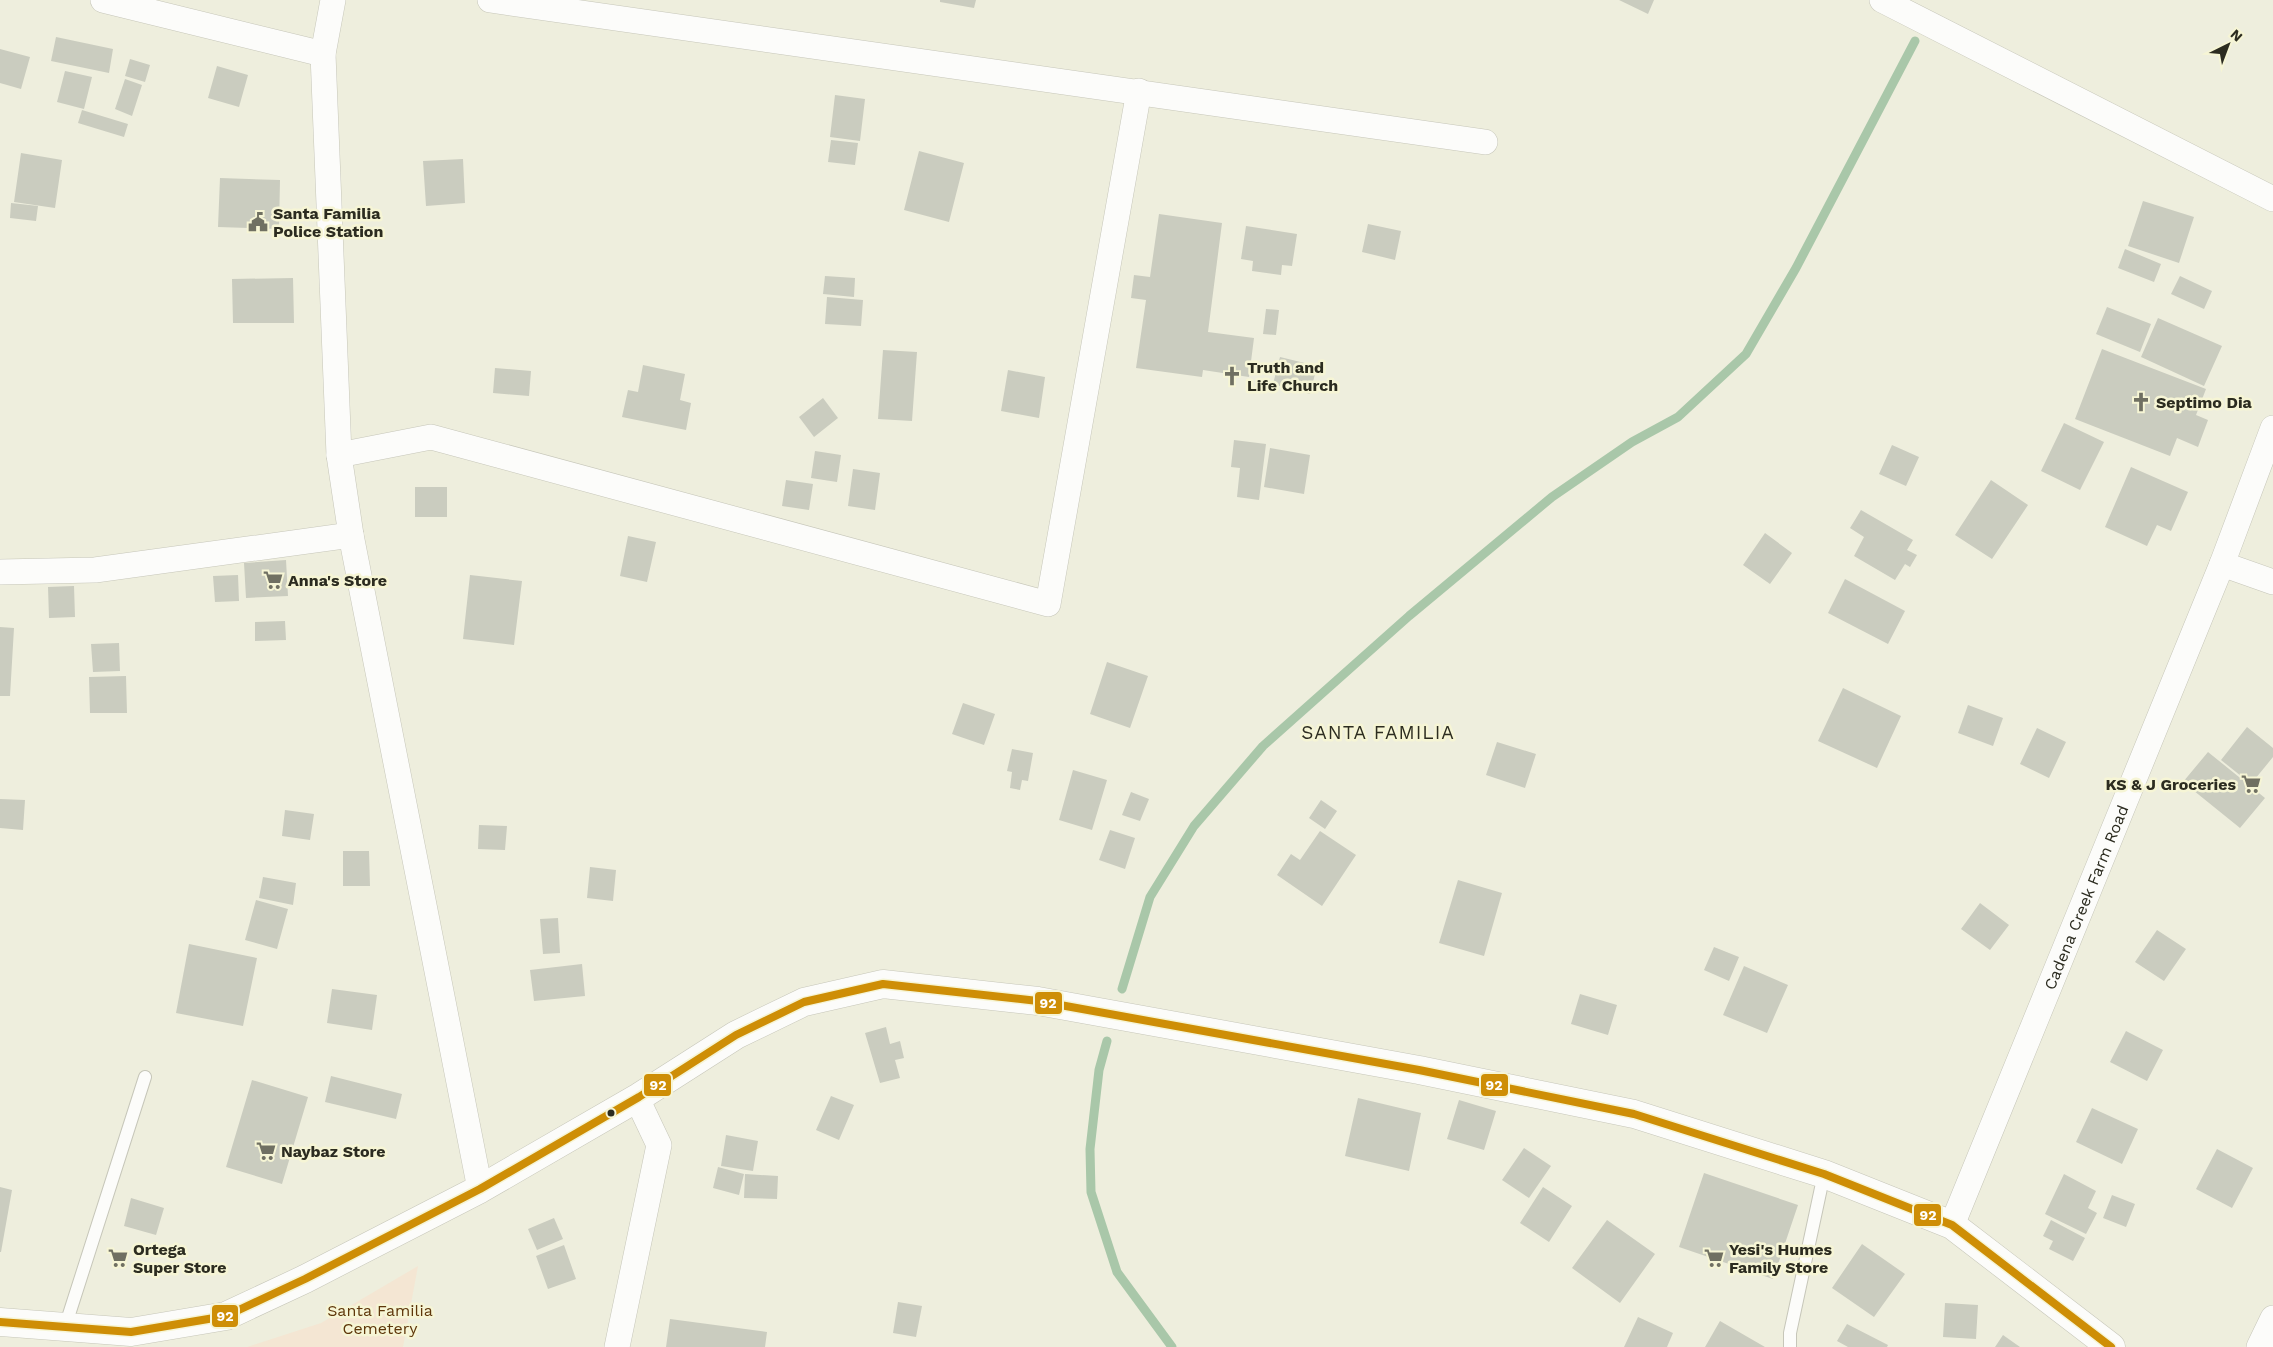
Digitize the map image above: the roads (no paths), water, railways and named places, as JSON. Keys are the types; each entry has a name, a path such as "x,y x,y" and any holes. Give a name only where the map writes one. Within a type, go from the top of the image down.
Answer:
{"main road":[{"path":"0,1322 132,1332 226,1316 305,1280 480,1190 639,1097 736,1035 804,1002 882,984 1038,1001 1419,1070 1634,1114 1824,1174 1952,1226 2111,1347"}],"street":[{"path":"103,0 323,54"},
{"path":"333,0 323,54 339,455 351,535 480,1190"},
{"path":"490,0 1485,142"},
{"path":"1882,0 2273,199"},
{"path":"339,455 431,437 1048,604 1139,92"},
{"name":"Cadena Creek Farm Road","path":"1952,1226 2222,564 2273,428"},
{"path":"0,572 95,570 351,535"},
{"path":"2222,564 2273,582"},
{"path":"617,1347 659,1145 640,1105 639,1097"},
{"path":"2259,1347 2273,1318"}],"lane":[{"path":"65,1327 145,1077"},
{"path":"1790,1347 1790,1333 1824,1174"}],"waterway":[{"path":"1122,989 1150,897 1194,826 1263,746 1409,616 1552,497 1632,442 1678,417 1746,354 1796,268 1915,41"},
{"path":"1107,1041 1099,1070 1090,1149 1091,1192 1117,1272 1172,1347"}],"place":[{"name":"Santa Familia Police Station","path":"258,222"},
{"name":"Truth and Life Church","path":"1232,376"},
{"name":"Septimo Dia","path":"2141,402"},
{"name":"Anna's Store","path":"273,580"},
{"name":"KS & J Groceries","path":"2251,784"},
{"name":"Naybaz Store","path":"266,1151"},
{"name":"Ortega Super Store","path":"118,1258"},
{"name":"Yesi's Humes Family Store","path":"1714,1258"}],"district":[{"name":"SANTA FAMILIA","path":"1378,732"}],"park label":[{"name":"Santa Familia Cemetery","path":"380,1319"}]}
